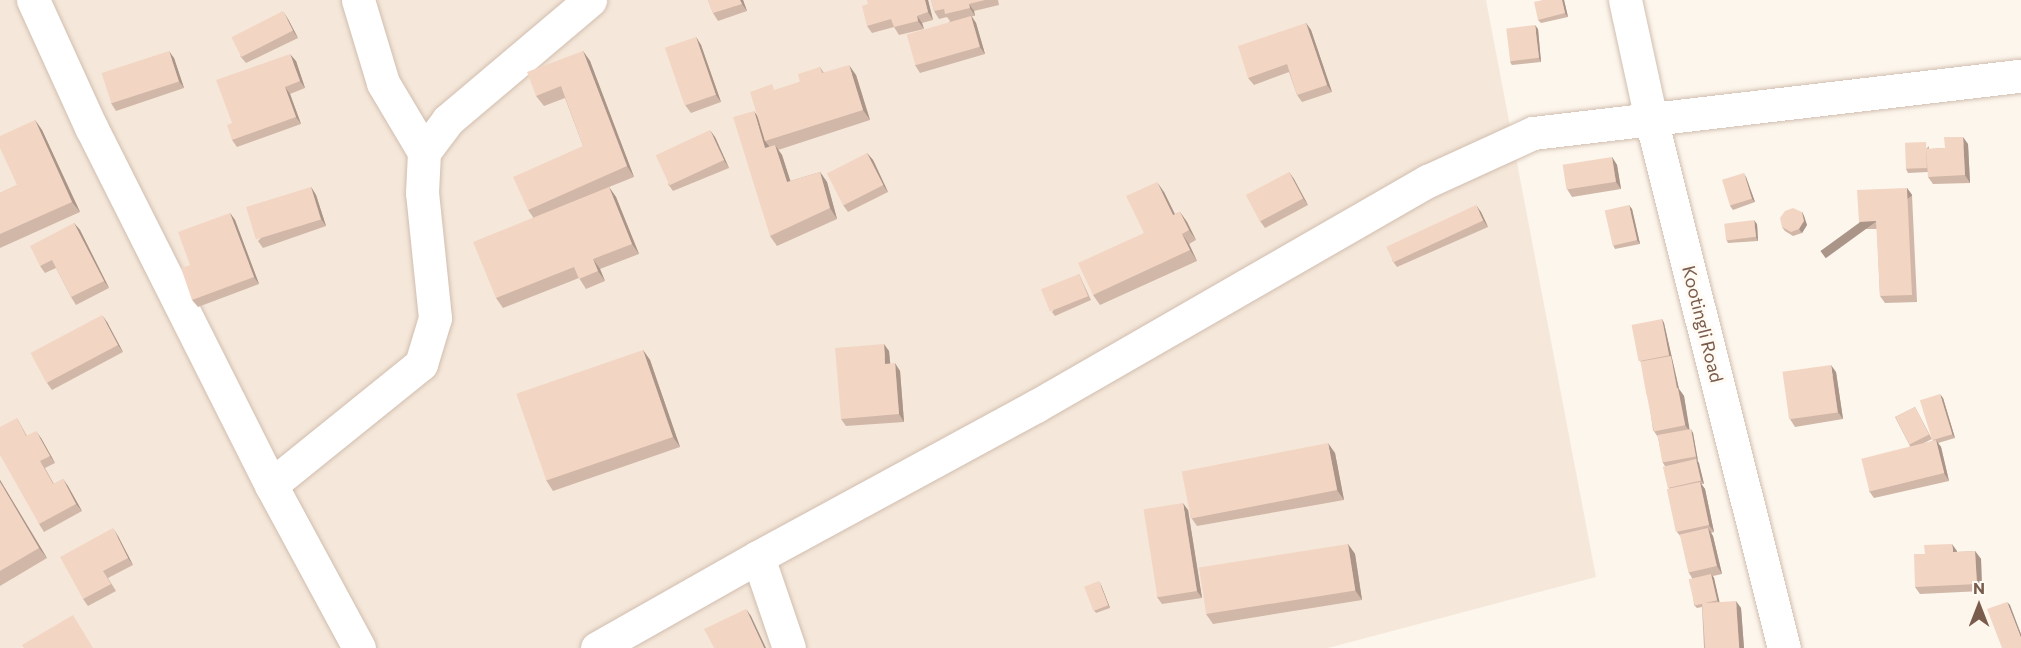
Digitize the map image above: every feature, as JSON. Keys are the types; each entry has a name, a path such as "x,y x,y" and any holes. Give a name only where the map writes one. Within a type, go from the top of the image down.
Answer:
{"street":[{"path":"33,0 91,127 271,485 359,648"},
{"path":"271,485 421,364 435,318 422,193 424,152 383,83 358,0"},
{"path":"424,152 448,120 590,0"},
{"name":"Kootingli Road","path":"1624,0 1651,119 1784,648"},
{"path":"597,648 758,556 1036,406 1428,181 1533,133 2021,76"},
{"path":"758,556 789,648"}],"shaded area":[{"path":"0,0 1486,0 1596,577 1328,648 0,648"}],"building":[{"path":"708,0 740,0 742,4 713,13"},
{"path":"867,0 925,0 928,12 917,16 918,21 894,27 891,19 867,26 862,6 868,4"},
{"path":"931,0 985,0 969,4 970,8 945,14 944,9 934,11"},
{"path":"1562,0 1565,13 1538,20 1534,2"},
{"path":"283,11 293,31 241,57 231,37"},
{"path":"971,16 980,47 915,65 907,34"},
{"path":"1306,23 1327,85 1297,95 1287,64 1248,78 1238,46"},
{"path":"1535,25 1539,58 1510,61 1506,29"},
{"path":"696,37 716,95 685,105 665,48"},
{"path":"169,51 179,81 111,103 101,73"},
{"path":"583,51 627,166 528,210 513,177 583,146 561,86 536,96 527,72"},
{"path":"290,54 300,81 285,87 296,117 232,140 227,125 232,123 216,80"},
{"path":"849,65 863,110 765,141 750,92 772,84 774,90 800,82 798,74 820,67 822,73"},
{"path":"754,111 765,148 775,145 787,182 820,172 830,208 770,236 733,117"},
{"path":"35,120 72,202 0,234 0,193 17,185 0,148 0,136"},
{"path":"710,130 724,160 670,185 656,155"},
{"path":"1944,137 1963,137 1965,175 1928,177 1926,149 1945,148"},
{"path":"1926,142 1927,168 1906,169 1905,143"},
{"path":"867,153 883,185 843,206 827,173"},
{"path":"1612,157 1616,182 1567,190 1563,165"},
{"path":"1289,172 1303,198 1260,221 1246,195"},
{"path":"1744,173 1752,199 1730,206 1722,180"},
{"path":"1157,182 1173,215 1180,212 1189,230 1182,234 1190,250 1093,295 1078,263 1144,233 1126,196"},
{"path":"311,187 321,220 256,239 246,207"},
{"path":"609,187 632,244 593,259 598,271 579,279 574,267 496,298 473,242"},
{"path":"1907,188 1912,295 1880,296 1876,221 1859,222 1857,190"},
{"path":"1476,205 1483,220 1393,262 1386,247"},
{"path":"1629,205 1637,240 1613,246 1605,211"},
{"path":"1793,208 1802,212 1804,221 1799,229 1791,232 1782,227 1780,218 1785,211"},
{"path":"230,213 254,277 192,300 181,268 190,265 178,232"},
{"path":"1754,220 1756,237 1726,241 1724,224"},
{"path":"74,223 104,281 71,297 52,260 40,266 30,246"},
{"path":"1079,274 1088,296 1050,312 1041,289"},
{"path":"102,315 118,345 46,383 30,353"},
{"path":"1662,319 1669,355 1639,361 1632,325"},
{"path":"884,344 885,364 895,363 899,414 841,419 835,348"},
{"path":"643,350 673,437 546,481 516,394"},
{"path":"1671,356 1677,389 1646,395 1640,361"},
{"path":"1831,365 1838,413 1789,419 1782,372"},
{"path":"1678,388 1685,425 1654,431 1647,394"},
{"path":"1940,394 1952,434 1932,440 1920,400"},
{"path":"1915,407 1929,435 1909,445 1895,417"},
{"path":"17,418 26,436 36,431 50,456 40,461 53,484 63,479 76,504 39,524 0,455 0,427"},
{"path":"1691,429 1696,457 1662,462 1658,435"},
{"path":"1936,440 1944,473 1870,492 1861,459"},
{"path":"1328,443 1337,490 1191,519 1182,471"},
{"path":"1696,459 1701,480 1668,488 1663,467"},
{"path":"0,482 39,548 0,571"},
{"path":"1700,482 1709,525 1676,532 1667,489"},
{"path":"1183,503 1197,591 1157,597 1143,509"},
{"path":"113,528 128,558 103,571 111,584 83,599 60,557"},
{"path":"1708,528 1717,566 1689,573 1680,535"},
{"path":"1348,544 1355,590 1206,614 1199,568"},
{"path":"1952,544 1953,552 1975,551 1977,584 1915,587 1914,554 1925,554 1924,545"},
{"path":"1711,574 1717,600 1695,605 1689,579"},
{"path":"1099,581 1108,605 1093,611 1084,587"},
{"path":"1736,601 1739,648 1705,648 1702,603"},
{"path":"2007,602 2021,638 2021,648 2002,648 1987,609"},
{"path":"746,609 764,648 714,648 704,629"},
{"path":"73,615 93,648 24,648 22,645"}]}
